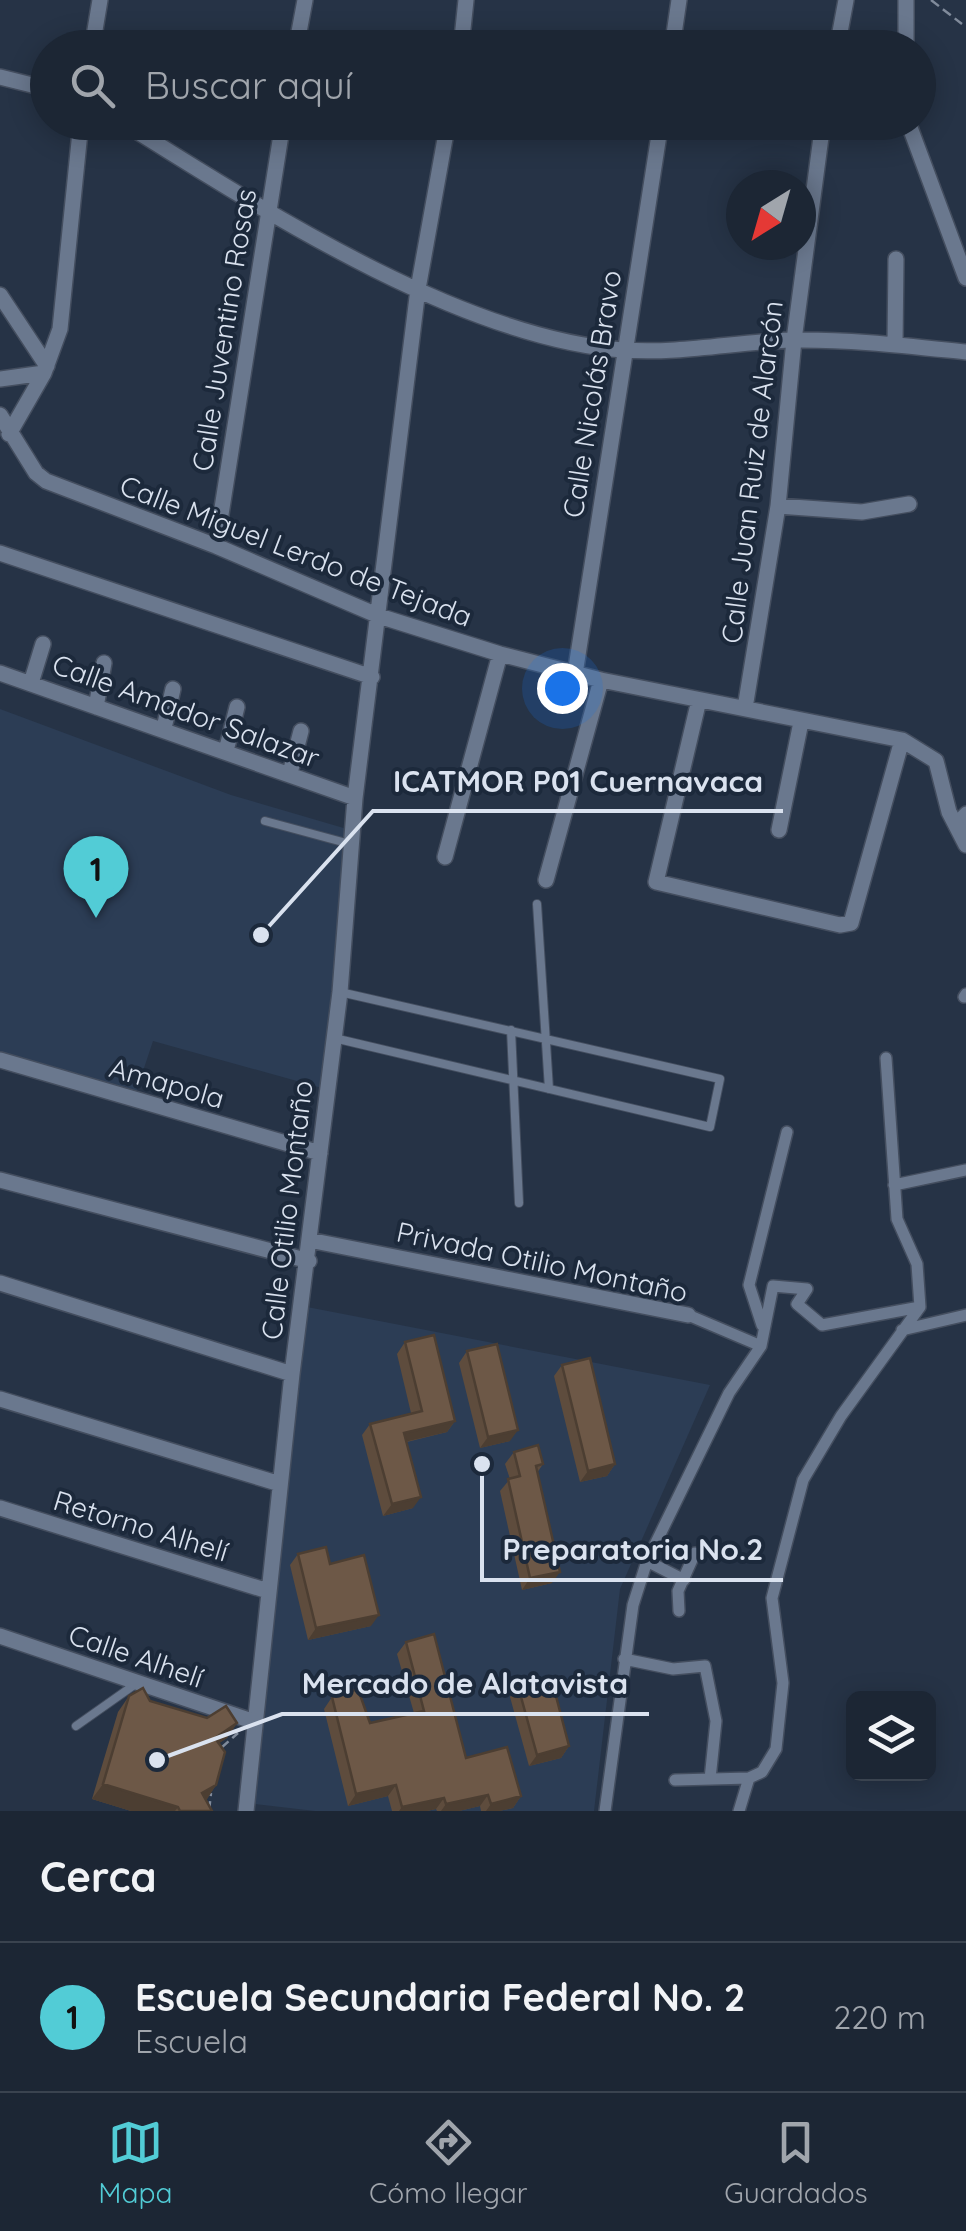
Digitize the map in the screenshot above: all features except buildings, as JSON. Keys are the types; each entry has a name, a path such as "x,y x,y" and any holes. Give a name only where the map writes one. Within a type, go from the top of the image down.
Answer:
{"street":[{"path":"95,30 100,0"},
{"path":"299,30 305,0"},
{"path":"462,30 466,0"},
{"path":"675,30 679,0"},
{"path":"840,30 846,0"},
{"path":"906,0 906,30"},
{"path":"0,77 30,84"},
{"path":"9,434 46,370 60,329 79,140"},
{"path":"151,140 267,212 418,289 536,332 624,350 794,340 895,344 966,352"},
{"name":"Calle Juventino Rosas","path":"216,546 280,140"},
{"name":"Calle Otilio Montaño","path":"246,1811 292,1374 340,992 355,798 418,289 445,140"},
{"name":"Calle Nicolás Bravo","path":"575,674 659,140"},
{"name":"Calle Juan Ruiz de Alarcón","path":"745,708 778,506 815,140"},
{"path":"915,140 966,278"},
{"path":"895,344 896,259"},
{"path":"0,295 46,370"},
{"path":"0,380 46,370"},
{"name":"Calle Miguel Lerdo de Tejada","path":"0,415 9,434 46,482 216,546 379,616 575,674 902,740"},
{"path":"778,506 862,512 909,504"},
{"path":"0,554 372,677"},
{"path":"31,683 43,644"},
{"path":"445,857 500,654"},
{"path":"96,707 104,663"},
{"name":"Calle Amador Salazar","path":"0,672 355,798"},
{"path":"546,880 601,680"},
{"path":"164,728 173,689"},
{"path":"699,700 656,882 840,925 852,923 902,740 936,761 949,812 966,845"},
{"path":"226,751 238,707"},
{"path":"779,830 801,722"},
{"path":"290,774 301,731"},
{"path":"966,812 962,816 966,845"},
{"path":"675,1780 749,1778 762,1772 776,1749 783,1683 772,1598 803,1480 841,1416 920,1307 916,1264 897,1219 886,1058"},
{"name":"Amapola","path":"0,1060 320,1153"},
{"path":"762,1325 749,1285 786,1132"},
{"path":"894,1186 966,1170"},
{"path":"0,1180 308,1261"},
{"name":"Privada Otilio Montaño","path":"309,1240 688,1315 762,1346"},
{"path":"0,1282 292,1374"},
{"path":"605,1811 633,1605 647,1561 729,1393 762,1346 762,1325 773,1286 807,1289 797,1304 822,1325 920,1307"},
{"path":"902,1330 966,1315"},
{"path":"0,1398 280,1484"},
{"name":"Retorno Alhelí","path":"0,1508 268,1591"},
{"path":"679,1610 678,1591 694,1553"},
{"path":"647,1561 684,1580"},
{"name":"Calle Alhelí","path":"1,1639 255,1727"},
{"path":"624,1659 673,1669 705,1666 716,1722 710,1780"},
{"path":"738,1811 749,1778"}],"lane":[{"path":"265,821 350,844"},
{"path":"537,904 550,1089"},
{"path":"332,1038 710,1127 720,1080 340,992"},
{"path":"512,1030 519,1202"},
{"path":"76,1726 136,1683"}],"path":[{"path":"932,0 962,24"},
{"path":"216,1753 238,1733 255,1727"},
{"path":"209,1811 211,1792"}],"shaded area":[{"path":"0,709 231,795 347,829 322,1088 153,1041 135,1095 0,1052"},
{"path":"307,1307 710,1385 620,1589 594,1811 315,1811 255,1804"}],"place":[{"name":"Escuela Secundaria Federal No. 2","path":"96,918"},
{"name":"ICATMOR P01 Cuernavaca","path":"261,935"},
{"name":"Preparatoria No.2","path":"482,1464"},
{"name":"Mercado de Alatavista","path":"157,1760"}]}
